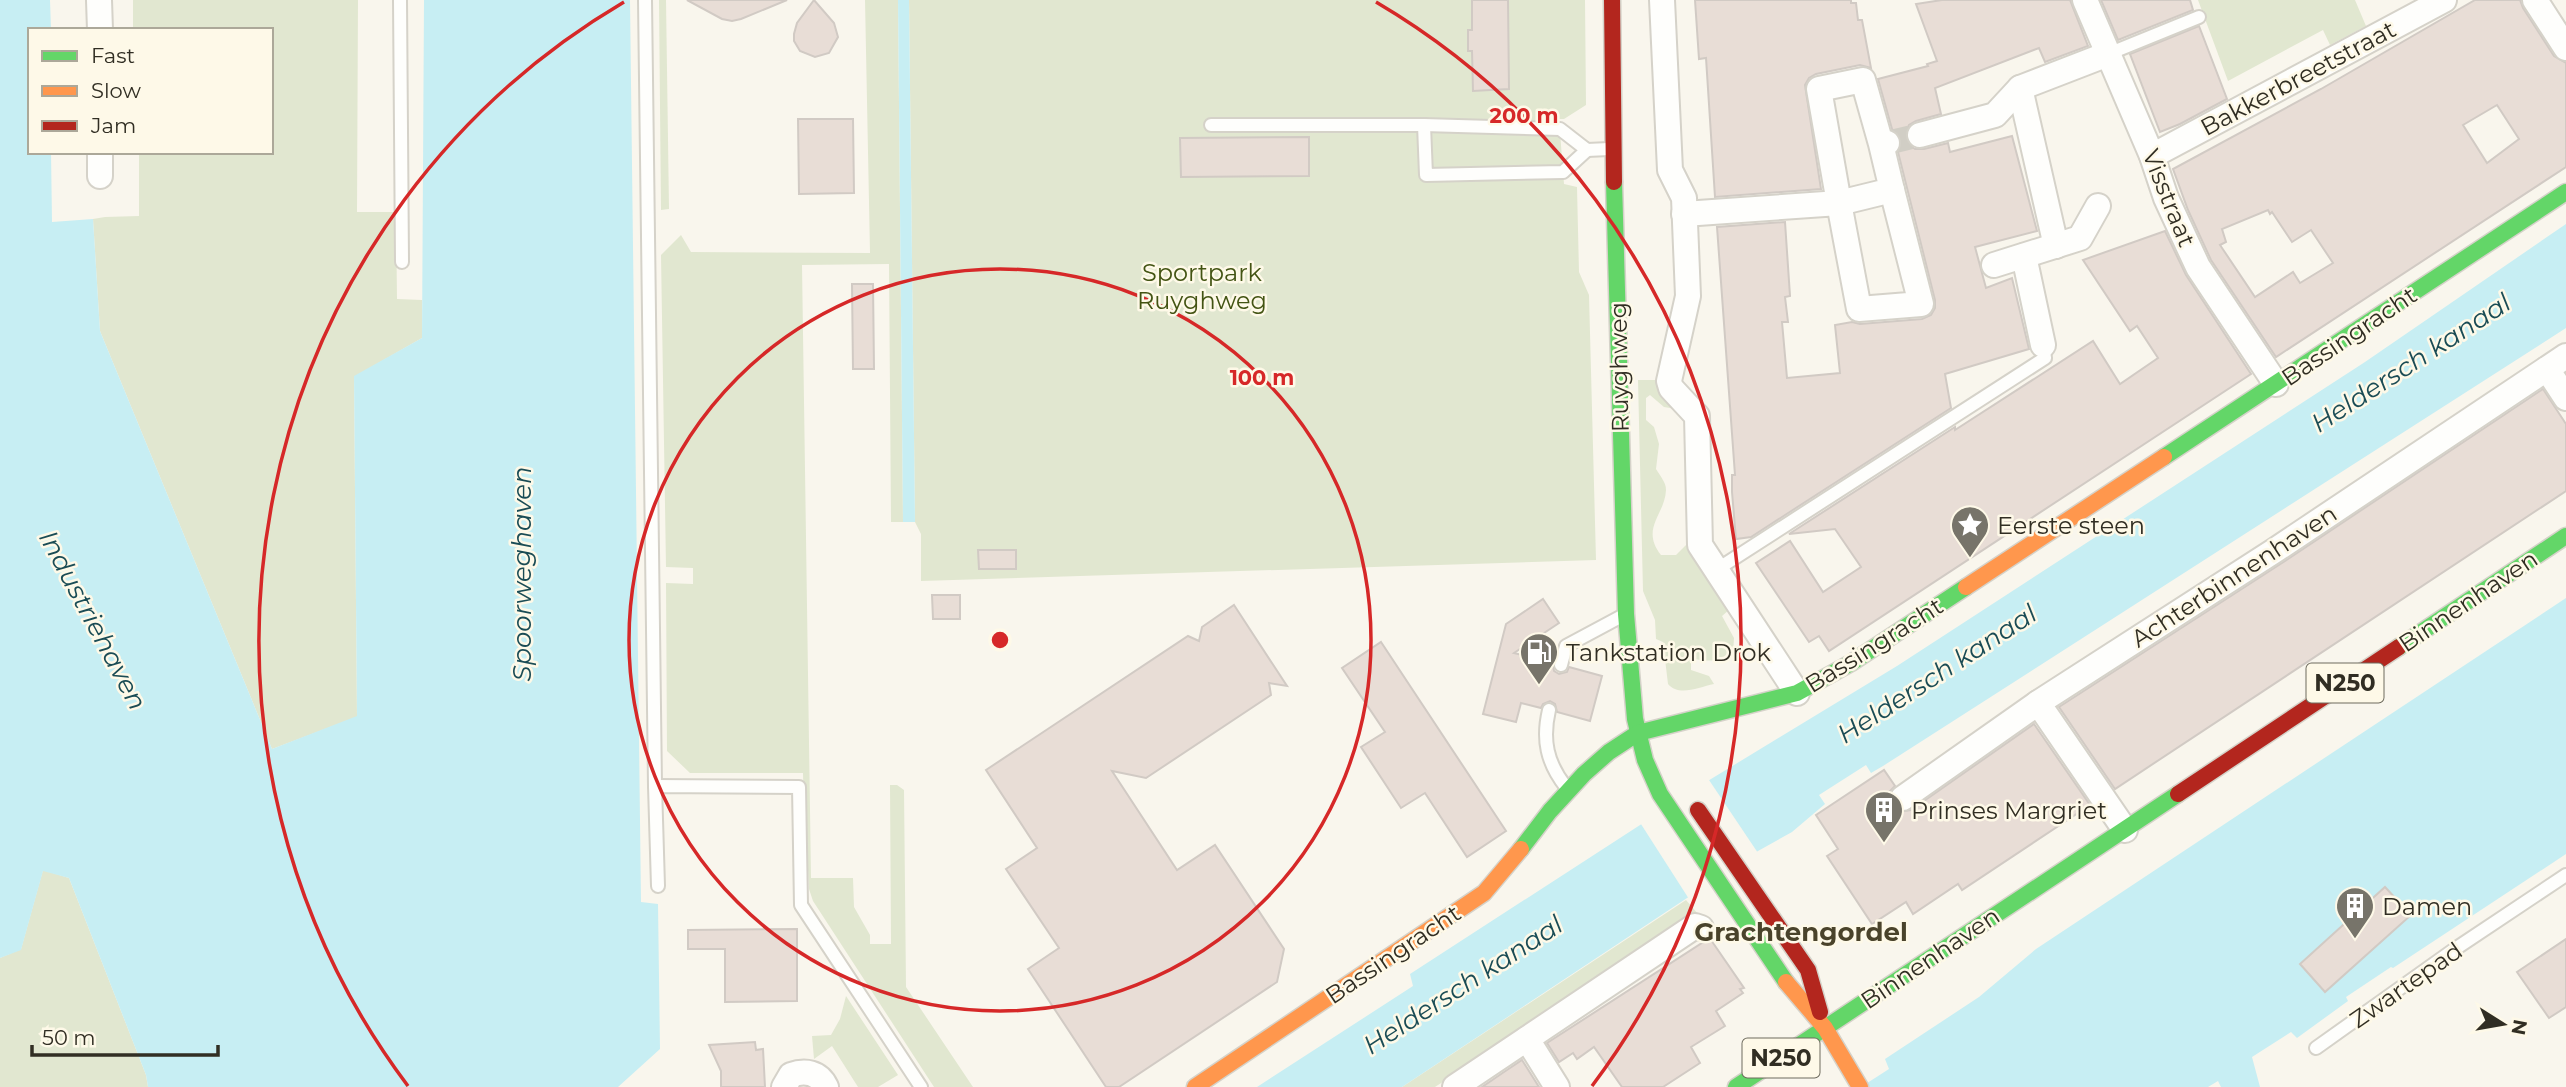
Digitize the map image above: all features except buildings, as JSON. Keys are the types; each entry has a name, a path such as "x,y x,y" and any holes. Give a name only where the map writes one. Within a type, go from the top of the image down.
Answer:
{"street":[{"path":"99,0 100,28"},
{"name":"Ruyghweg","path":"1612,0 1613,149 1626,614 1632,697 1638,733 1645,760 1660,794 1786,982 1825,1028"},
{"name":"Ruyghweg","path":"1662,0 1670,170 1683,193 1688,300 1669,381 1671,388 1697,416 1700,545 1797,692"},
{"name":"Visstraat","path":"2085,0 2152,156 2166,198 2198,267 2276,384"},
{"name":"Bakkerbreetstraat","path":"2152,156 2444,0"},
{"path":"2535,0 2566,48"},
{"path":"1920,135 1995,115 2020,88 2108,54"},
{"path":"1863,80 1884,144 1892,190 1921,304 1859,309 1829,205 1819,89 1863,80"},
{"path":"2020,88 2056,246"},
{"path":"1684,214 1829,205 1892,190"},
{"name":"Bassingracht","path":"1195,1087 1483,893 1505,873 1567,789 1604,754 1638,733 1797,692 1850,663 2566,192"},
{"path":"1994,265 2080,238 2098,206"},
{"path":"2024,256 2044,351"},
{"path":"2556,363 2566,398"},
{"name":"Achterbinnenhaven","path":"1903,798 2038,703 2274,551 2556,363"},
{"name":"Binnenhaven","path":"1736,1087 2566,536"},
{"path":"2038,703 2125,830"},
{"path":"1638,733 1662,762"},
{"path":"1686,792 1808,970 1825,1028 1857,1083"},
{"path":"1455,1087 1695,926 1701,928"},
{"path":"1527,1039 1557,1087"},
{"path":"784,1087 791,1075 802,1072 819,1077 826,1087"}],"lane":[{"path":"400,0 402,262"},
{"path":"645,0 658,886"},
{"path":"2108,54 2199,17"},
{"path":"1212,124 1560,128 1587,150"},
{"path":"1424,125 1426,175 1563,172 1587,150 1613,149"},
{"path":"1716,570 2044,351"},
{"path":"1561,665 1566,646 1626,614"},
{"path":"1549,710 1544,732 1553,771 1567,789"},
{"path":"655,786 799,787 801,905 921,1087"},
{"name":"Zwartepad","path":"2316,1048 2455,949 2566,875"}],"green space":[{"path":"133,0 358,0 357,212 396,212 397,299 422,300 422,338 354,377 357,717 272,749 100,331 93,219 139,216 139,155 133,154 273,154 273,28 133,28"},
{"path":"659,0 666,0 669,209 661,210"},
{"path":"865,0 898,0 903,522 891,522 889,264 802,265 811,878 853,878 854,907 870,935 870,944 891,944 890,785 897,785 904,790 906,987 973,1087 934,1087 813,901 808,870 805,869 803,773 690,773 667,751 666,583 693,584 693,568 666,567 661,255 681,235 691,252 870,253"},
{"name":"Sportpark Ruyghweg","path":"909,0 1585,0 1586,105 1564,119 1559,119 1564,184 1577,187 1579,272 1589,295 1596,560 921,581 921,534 915,522"},
{"path":"2198,0 2355,0 2366,26 2330,45 2323,30 2228,81"},
{"path":"1638,380 1659,380 1676,409 1664,407 1650,395 1646,398 1646,420 1654,427 1659,444 1656,469 1666,490 1653,529 1655,545 1661,555 1676,555 1687,544 1730,609 1722,616 1734,638 1733,653 1713,660 1691,658 1691,670 1709,676 1714,684 1683,691 1668,684 1663,642 1656,639 1655,620 1643,591"},
{"path":"43,870 69,878 146,1075 148,1087 0,1087 0,958 21,949"},
{"path":"1686,900 1698,914 1435,1087 1402,1087"},
{"path":"846,996 898,1075 878,1087 858,1087 832,1046 814,1059 812,1036 831,1035 840,1019"}],"water":[{"path":"0,0 50,0 51,28 28,28 28,154 51,154 52,222 93,219 100,331 272,749 357,716 354,376 422,338 424,0 630,0 641,902 658,904 660,1049 618,1087 148,1087 146,1075 69,878 43,871 21,950 0,958"},
{"path":"898,0 909,0 915,522 903,522"},
{"name":"Heldersch kanaal","path":"2566,224 2566,328 1883,766 1871,773 1866,765 1819,795 1825,804 1792,832 1758,851 1402,1087 1257,1087 1413,986 1410,974 1711,779 1897,666 2365,362"},
{"path":"2566,598 2566,854 2346,997 2348,1001 2297,1038 2291,1032 2252,1057 2260,1087 2221,1087 2218,1081 2208,1087 1861,1087 1889,1069 1885,1059 1979,997 2036,949"}],"pier":[{"path":"1707,777 1758,853 1689,899 1639,821"}],"tunnel":[{"path":"1887,143 1920,135"}],"traffic: fast":[{"path":"1614,182 1626,614 1635,719 1645,760 1660,794 1786,982"},
{"path":"2164,457 2566,192"},
{"path":"2399,647 2566,536"},
{"path":"1521,849 1550,811 1584,774 1609,752 1638,733 1797,693 1851,663 1966,587"},
{"path":"1736,1087 2178,794"}],"traffic: slow":[{"path":"1966,587 2164,457"},
{"path":"1195,1087 1484,893 1521,849"},
{"path":"1786,982 1825,1028 1860,1087"}],"traffic: jam":[{"path":"1612,0 1614,182"},
{"path":"2178,794 2399,647"},
{"path":"1698,810 1808,970 1820,1012"}],"place":[{"name":"Eerste steen","path":"1970,559"},
{"name":"Tankstation Drok","path":"1539,686"},
{"name":"Prinses Margriet","path":"1884,844"},
{"name":"Damen","path":"2355,940"}],"district":[{"name":"Grachtengordel","path":"1801,932"}],"water label":[{"name":"Spoorweghaven","path":"522,574"},
{"name":"Industriehaven","path":"93,620"}]}
